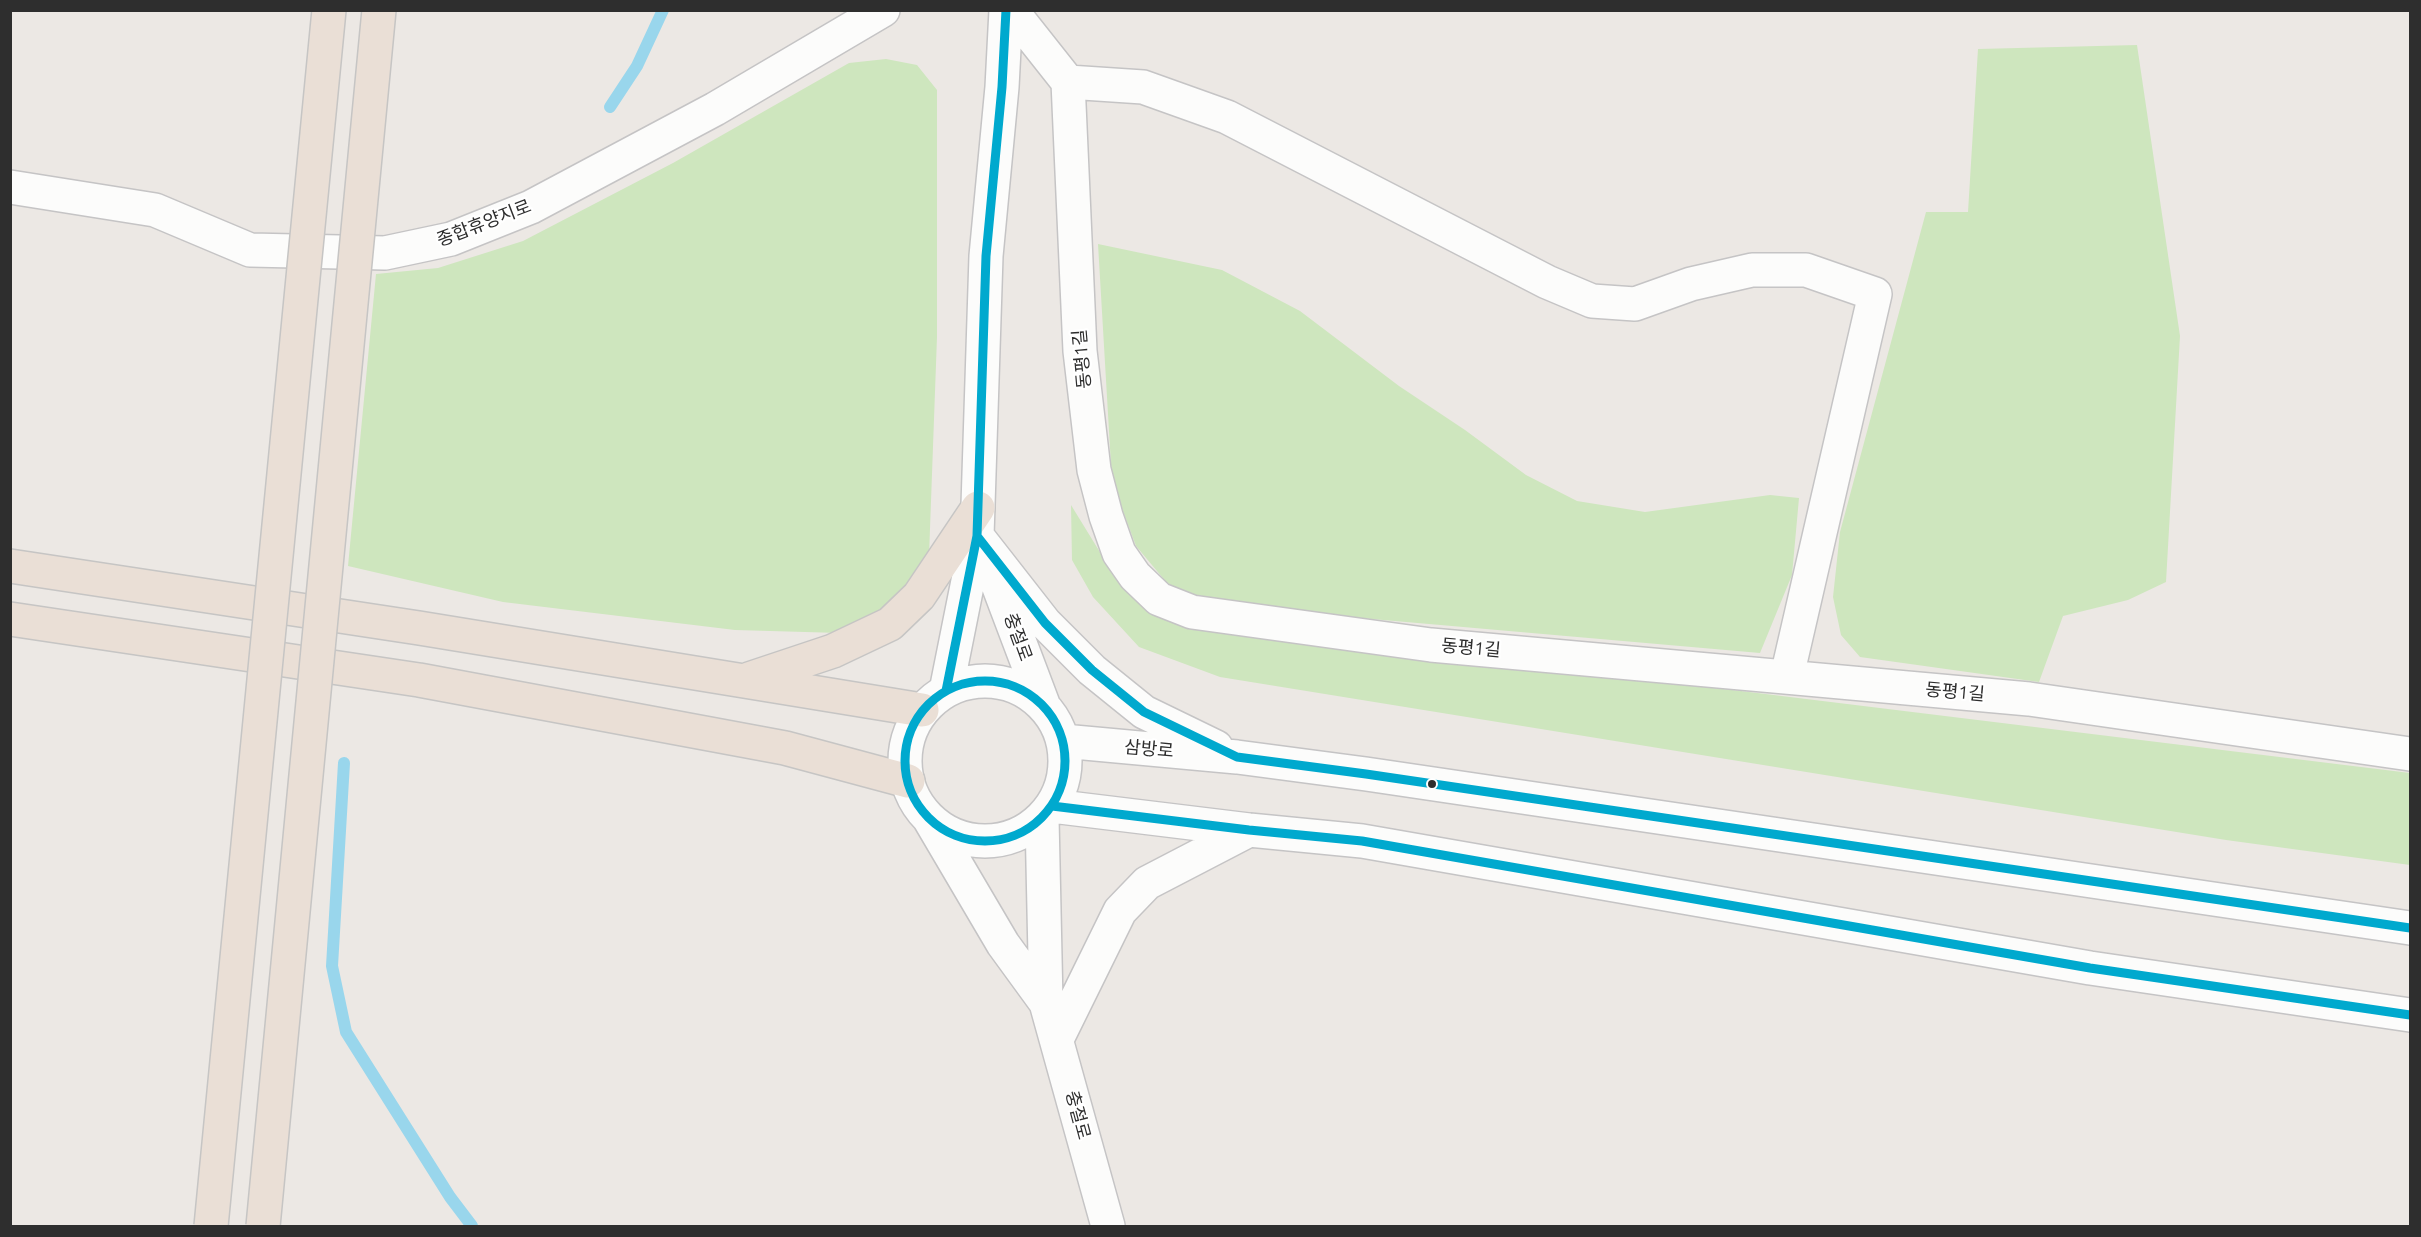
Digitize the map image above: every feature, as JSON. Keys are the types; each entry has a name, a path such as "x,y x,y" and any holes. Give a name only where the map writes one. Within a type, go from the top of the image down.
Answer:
{"highway":[{"path":"211,1227 329,10"},
{"path":"263,1227 379,10"},
{"path":"745,681 832,651 890,624 920,596 978,522"},
{"path":"10,566 419,628 745,681 934,701"},
{"path":"10,618 419,680 785,748 908,781"}],"street":[{"name":"종합휴양지로","path":"10,187 155,210 250,250 385,253 451,239 531,207 715,109 883,10"},
{"name":"충절로","path":"934,701 978,522 986,256 1002,87 1006,10"},
{"path":"1011,10 1068,82 1143,87 1227,117 1537,276 1592,301 1635,304 1691,284 1752,270 1806,270 1875,294 1787,676"},
{"name":"동평1길","path":"1068,82 1080,351 1094,470 1119,553 1135,576 1159,599 1192,612 1431,645 2029,699 2410,754"},
{"name":"충절로","path":"978,522 1043,704"},
{"path":"978,522 1045,623 1092,670 1144,712 1237,757"},
{"path":"986,680 1006,683 1026,691 1043,704 1055,721 1064,741 1065,775 1047,812 1024,831 1005,839 985,841 964,838 945,830 928,817 916,800 908,781 905,763 907,744 913,726 934,701 965,682 986,680"},
{"name":"삼방로","path":"1064,741 1237,757 1366,774 2410,928"},
{"name":"충절로","path":"1047,812 1046,1003 1108,1227"},
{"path":"1047,812 1362,841 2090,968 2410,1015"},
{"name":"충절로","path":"928,817 1003,944 1046,1003"},
{"path":"1057,1039 1120,911 1147,883 1249,830"}],"green space":[{"path":"2137,45 2180,336 2166,582 2128,600 2063,616 2039,682 1860,657 1841,635 1833,597 1840,532 1926,212 1968,212 1978,49"},
{"path":"886,59 917,65 937,90 937,337 929,556 907,598 840,633 735,630 503,602 348,566 376,274 438,268 523,241 673,163 849,63"},
{"path":"1098,244 1222,270 1300,311 1399,386 1465,430 1526,475 1577,501 1645,512 1770,495 1799,498 1792,575 1760,653 1212,605 1167,583 1136,546 1112,482"},
{"path":"1071,505 1114,575 1148,607 1284,640 1741,691 2410,773 2410,865 2226,840 1220,677 1139,647 1093,597 1072,560"}],"waterway":[{"path":"610,107 637,66 663,10"},
{"path":"344,763 332,966 346,1032 450,1197 472,1226"}],"transit line":[{"path":"946,691 977,536 986,256 1002,87 1006,10"},
{"path":"977,536 1045,623 1092,670 1144,712 1237,757 2410,928"},
{"path":"985,681 1016,687 1042,704 1059,730 1065,761 1059,792 1042,818 1016,835 985,841 954,835 928,818 911,792 905,761 911,730 928,704 954,687 985,681"},
{"path":"1052,806 1362,841 2090,968 2410,1015"}]}
